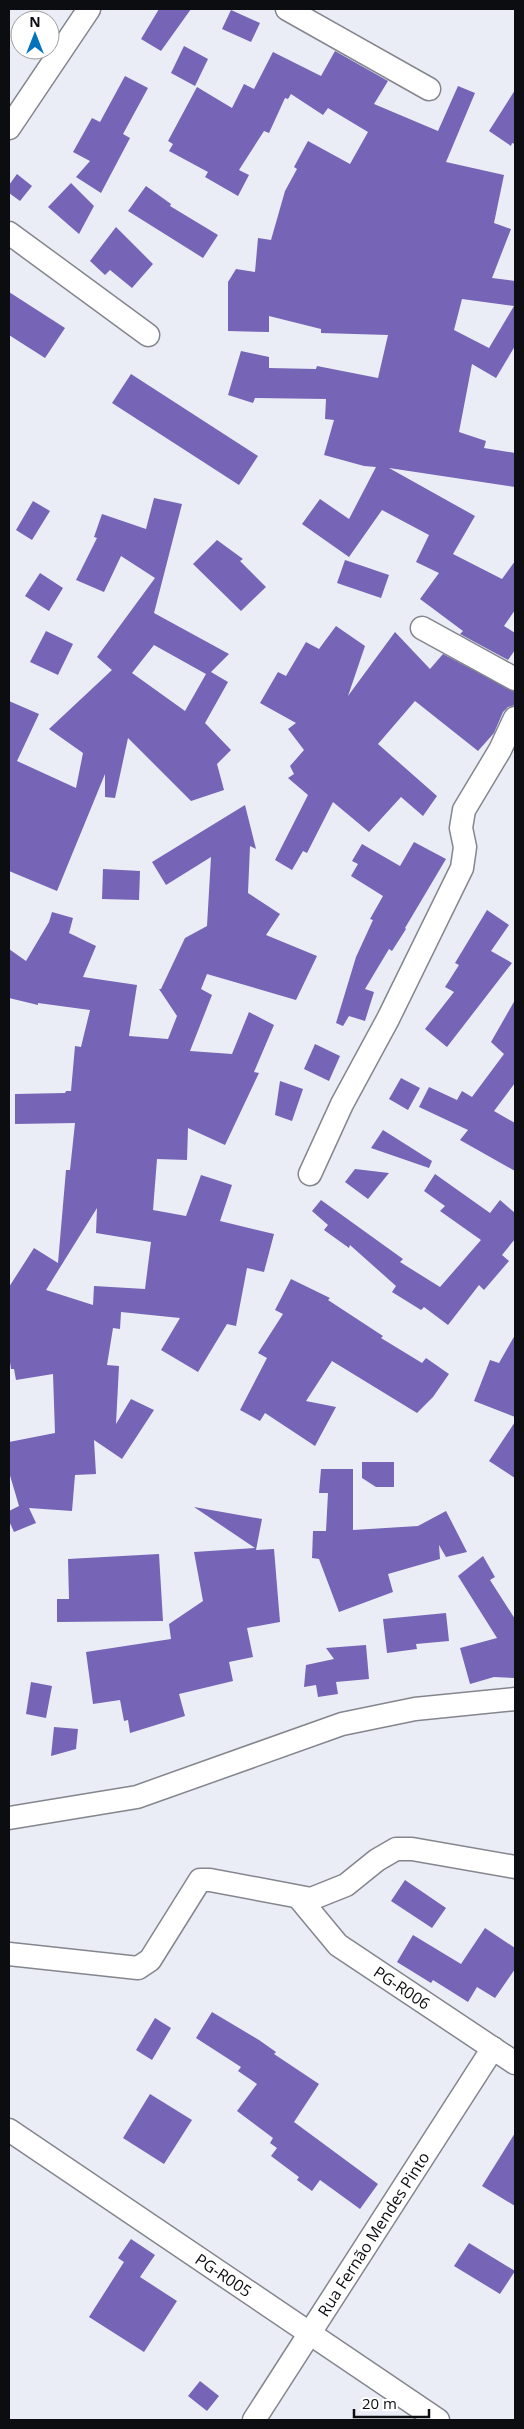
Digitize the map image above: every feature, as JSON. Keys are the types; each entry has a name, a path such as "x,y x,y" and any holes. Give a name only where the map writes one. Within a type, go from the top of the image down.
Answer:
{"street":[{"path":"9,128 89,9"},
{"path":"287,9 429,89"},
{"path":"9,233 148,335"},
{"path":"422,628 515,679"},
{"path":"310,1174 342,1104 388,1019 462,868 465,848 461,828 464,810 500,750 515,718"},
{"path":"9,1818 137,1797 342,1724 415,1710 515,1699"},
{"path":"9,1954 138,1968 150,1960 200,1880 210,1880 311,1899 346,1885 377,1860 396,1849 412,1849 515,1867"},
{"name":"PG-R006","path":"300,1898 338,1946 515,2063"},
{"name":"Rua Fernão Mendes Pinto","path":"254,2420 493,2048"},
{"name":"PG-R005","path":"9,2130 438,2420"}],"building":[{"path":"159,9 191,9 161,51 141,39"},
{"path":"231,10 260,23 251,42 222,29"},
{"path":"184,46 208,59 195,86 171,73"},
{"path":"335,51 388,81 374,104 438,131 458,86 475,93 446,162 504,175 494,223 511,229 492,278 515,281 515,346 496,378 472,364 459,432 486,441 484,448 515,453 515,487 389,468 475,516 453,554 502,579 515,561 515,610 504,626 515,633 515,650 508,660 460,634 463,631 420,599 439,573 416,562 429,535 382,510 349,557 302,524 320,499 349,519 376,467 364,466 324,455 334,420 325,419 326,399 255,398 253,403 228,395 241,351 269,357 269,368 316,369 317,366 378,378 388,335 321,333 321,329 269,316 269,332 228,331 228,282 236,269 255,272 258,238 271,240 285,191 297,169 294,167 308,141 350,164 368,132 328,108 323,115 291,94 288,99 285,98 269,133 264,131 239,170 249,175 238,196 205,177 208,172 169,151 173,144 168,141 197,87 232,108 244,84 254,89 273,52 321,76","holes":["462,299 514,306 489,348 454,330"]},
{"path":"125,76 148,88 123,134 130,138 101,193 76,177 90,161 73,152 92,118 100,122"},
{"path":"515,90 515,144 512,143 511,146 489,131"},
{"path":"17,174 32,186 20,201 9,193 9,185"},
{"path":"71,183 94,206 79,234 48,207"},
{"path":"146,186 171,204 170,206 218,235 203,258 128,211"},
{"path":"116,227 153,264 132,288 110,270 105,275 90,261"},
{"path":"9,292 65,328 45,358 9,335"},
{"path":"131,374 258,456 239,485 112,403"},
{"path":"154,498 182,504 154,613 229,654 211,672 228,682 205,723 231,750 217,764 224,790 191,801 128,738 115,798 105,797 105,774 57,891 9,871 9,701 39,714 17,761 76,788 83,753 49,729 112,670 97,657 155,578 121,556 104,592 76,580 97,538 94,537 102,514 146,529","holes":["154,645 206,674 185,711 132,673"]},
{"path":"33,501 50,511 32,540 16,530"},
{"path":"217,540 243,559 240,561 266,587 241,611 193,564"},
{"path":"345,560 389,575 381,598 337,583"},
{"path":"40,573 63,588 49,611 25,596"},
{"path":"336,626 365,646 348,696 395,632 430,669 443,654 515,692 515,705 508,707 503,712 494,733 478,751 415,701 378,744 437,796 423,816 401,797 369,832 333,802 307,853 303,851 292,870 275,860 308,795 288,778 294,774 290,766 304,750 288,729 296,723 260,703 278,672 286,676 306,642 319,649"},
{"path":"46,631 73,644 58,675 30,662"},
{"path":"245,805 256,849 250,846 248,893 280,914 266,935 317,956 296,1000 207,974 201,989 212,995 190,1051 232,1054 249,1012 274,1025 254,1072 259,1073 225,1145 188,1128 187,1160 157,1159 153,1210 186,1216 201,1175 232,1185 220,1221 274,1234 264,1272 247,1268 236,1326 227,1324 198,1372 161,1350 180,1318 121,1312 120,1329 113,1328 107,1365 119,1366 116,1424 131,1399 154,1410 122,1459 94,1440 96,1474 75,1475 72,1511 29,1508 36,1523 14,1532 9,1521 9,1511 19,1506 9,1472 9,1442 55,1433 53,1374 16,1380 14,1369 11,1369 9,1355 9,1287 34,1248 58,1263 66,1170 70,1170 75,1123 15,1124 15,1094 65,1093 66,1091 71,1091 75,1046 81,1047 90,1010 38,1003 38,1005 9,998 9,949 26,961 49,922 52,912 73,918 69,933 96,946 83,977 137,985 129,1036 168,1039 177,1016 159,989 161,989 185,938 207,926 211,857 166,885 152,862","holes":["97,1208 96,1233 151,1242 145,1289 94,1286 93,1305 46,1290"]},
{"path":"414,842 446,859 406,929 392,951 389,949 365,989 374,992 365,1021 349,1016 343,1026 336,1023 356,957 373,920 370,919 383,896 351,876 358,864 352,861 362,844 400,866"},
{"path":"103,869 140,871 139,900 102,899"},
{"path":"487,910 509,925 491,951 512,963 447,1047 425,1029 454,992 445,987 459,965 455,963"},
{"path":"515,1000 515,1083 494,1111 515,1123 515,1171 460,1140 468,1130 419,1107 429,1087 457,1100 462,1091 472,1097 504,1054 491,1042"},
{"path":"315,1044 340,1056 329,1081 304,1069"},
{"path":"401,1078 420,1088 408,1110 389,1099"},
{"path":"280,1081 303,1089 292,1121 275,1115"},
{"path":"383,1130 432,1161 429,1168 371,1148"},
{"path":"355,1169 389,1173 368,1199 345,1182"},
{"path":"435,1174 490,1213 500,1200 515,1213 515,1239 502,1255 509,1261 484,1290 479,1285 448,1325 424,1307 421,1310 392,1292 396,1286 350,1245 349,1248 324,1230 328,1225 312,1211 321,1200 403,1259 400,1262 440,1287 481,1240 440,1211 445,1206 424,1191"},
{"path":"291,1279 330,1298 328,1300 383,1336 381,1338 422,1363 426,1358 449,1374 433,1397 417,1413 332,1361 306,1401 336,1407 315,1446 265,1413 260,1421 240,1410 267,1358 258,1353 283,1314 275,1310"},
{"path":"515,1335 515,1417 474,1401 490,1360 499,1363"},
{"path":"515,1422 515,1478 489,1461"},
{"path":"362,1462 394,1462 394,1487 376,1487 362,1478"},
{"path":"321,1469 353,1469 353,1530 418,1526 446,1511 467,1552 446,1557 439,1545 440,1559 388,1574 393,1592 339,1612 319,1559 312,1558 313,1531 326,1531 328,1493 319,1493"},
{"path":"194,1507 262,1519 256,1550 274,1549 280,1622 247,1628 253,1657 229,1662 233,1681 179,1694 185,1716 130,1733 128,1720 124,1721 120,1700 93,1704 86,1652 171,1639 169,1624 203,1601 194,1552 255,1548"},
{"path":"159,1554 163,1621 57,1622 57,1599 69,1599 68,1559"},
{"path":"483,1556 495,1577 490,1580 515,1619 515,1678 494,1677 470,1684 460,1648 497,1638 458,1576"},
{"path":"446,1613 449,1641 416,1644 417,1649 387,1653 383,1619"},
{"path":"366,1645 369,1679 336,1682 338,1694 318,1697 316,1685 304,1687 306,1665 334,1659 326,1648"},
{"path":"31,1682 52,1686 46,1718 26,1714"},
{"path":"54,1727 78,1729 76,1749 51,1756"},
{"path":"405,1880 446,1908 432,1928 391,1901"},
{"path":"485,1928 515,1948 515,1969 495,1998 477,1987 468,2002 433,1980 431,1983 397,1962 413,1935 461,1964"},
{"path":"212,2012 259,2040 276,2052 274,2054 319,2084 294,2122 378,2184 360,2209 320,2180 312,2191 297,2180 299,2177 271,2156 277,2148 270,2143 273,2138 237,2111 257,2084 238,2071 241,2067 196,2038"},
{"path":"155,2018 171,2028 152,2060 136,2050"},
{"path":"150,2094 192,2120 164,2164 123,2138"},
{"path":"515,2133 515,2206 482,2186"},
{"path":"131,2239 155,2255 140,2277 177,2301 144,2352 89,2317 124,2262 118,2258"},
{"path":"469,2243 515,2271 500,2294 454,2266"},
{"path":"200,2381 219,2396 207,2411 188,2396"}]}
